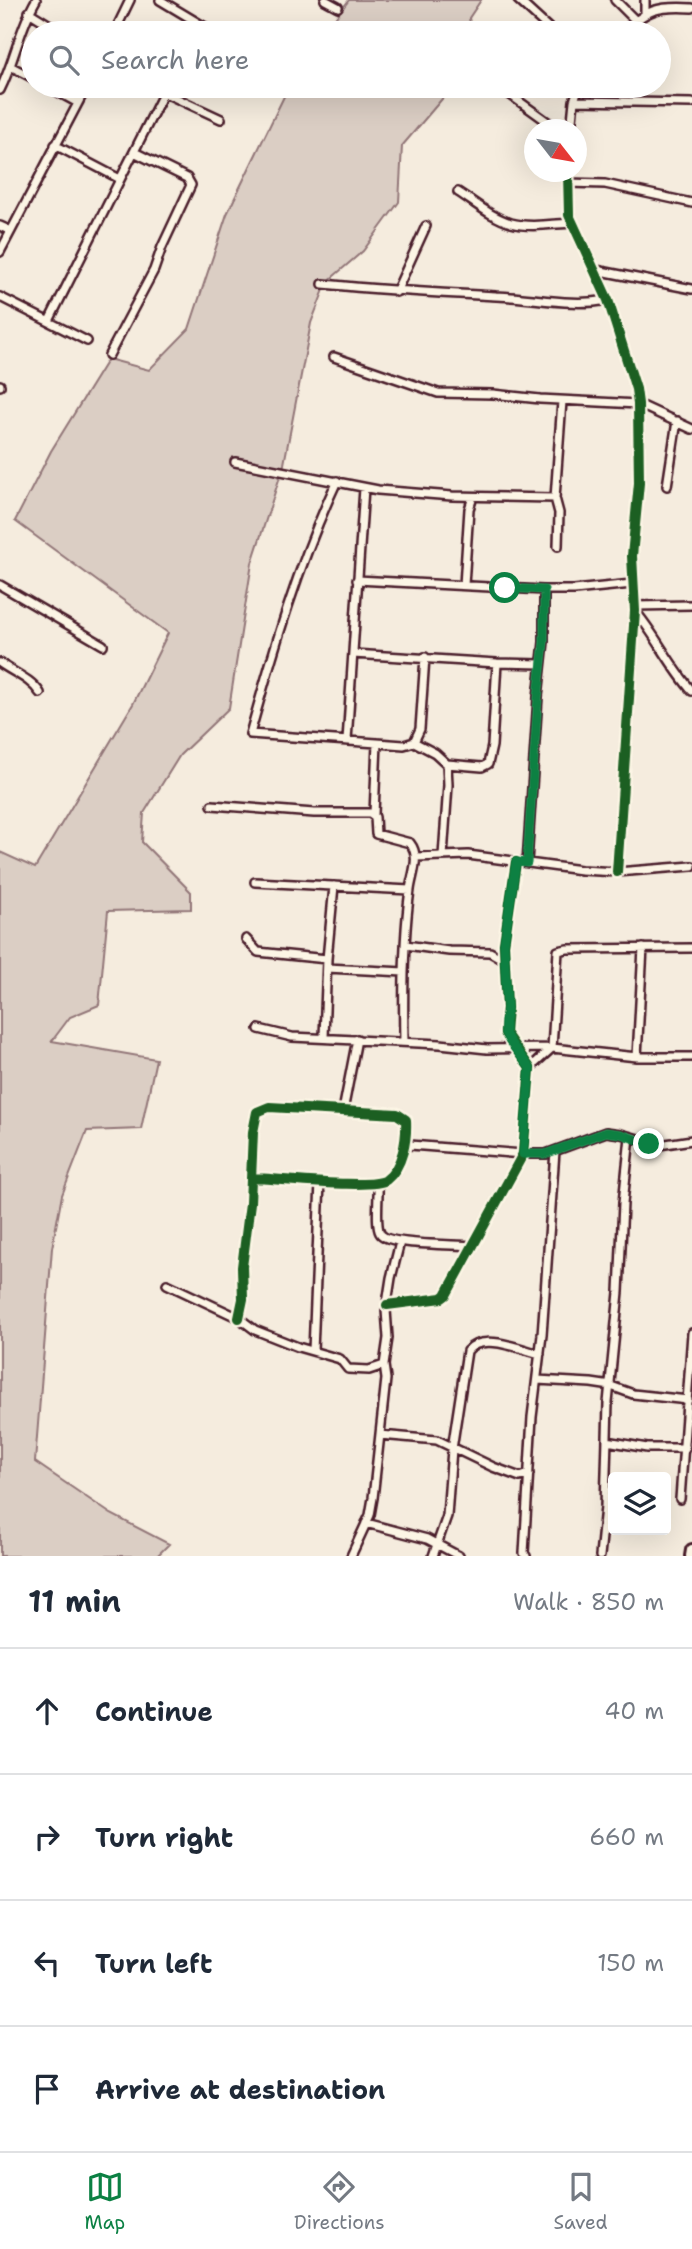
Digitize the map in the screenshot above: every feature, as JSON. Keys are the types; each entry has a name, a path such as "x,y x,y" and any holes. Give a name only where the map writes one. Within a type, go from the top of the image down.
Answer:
{"main road":[{"path":"691,1556 692,1550"}],"street":[{"path":"25,21 36,0"},
{"path":"120,21 130,0"},
{"path":"160,0 196,21"},
{"path":"326,0 338,7"},
{"path":"519,0 541,21"},
{"path":"615,0 635,20 645,12 657,9 692,8"},
{"path":"645,0 645,12"},
{"path":"29,12 44,21"},
{"path":"0,90 12,67 21,30"},
{"path":"12,67 21,72"},
{"path":"69,98 78,103"},
{"path":"0,252 81,98"},
{"path":"49,321 161,98"},
{"path":"182,98 221,119"},
{"path":"515,98 544,119"},
{"path":"572,119 575,98"},
{"path":"574,101 692,103"},
{"path":"55,145 120,180"},
{"path":"109,355 154,270 191,185 187,178 134,152"},
{"path":"617,872 635,609 632,556 639,483 638,404 636,389 608,300 572,223 567,204 568,183 605,184 692,203"},
{"path":"458,192 496,217 511,223 572,223"},
{"path":"0,226 10,232"},
{"path":"396,292 426,226"},
{"path":"596,270 692,289"},
{"path":"323,284 396,292 499,296 584,305 608,300"},
{"path":"0,297 87,341"},
{"path":"334,357 438,393 638,404 692,429"},
{"path":"558,546 559,513 555,498 562,401"},
{"path":"667,486 677,421"},
{"path":"235,462 364,488 473,497 555,498"},
{"path":"337,481 283,622 250,734 377,743 414,742 435,753 447,764 482,767 488,764 492,746 497,663"},
{"path":"347,741 364,488"},
{"path":"464,585 468,509 473,497"},
{"path":"357,580 544,590 632,584"},
{"path":"0,585 103,645"},
{"path":"527,863 545,628 544,590"},
{"path":"635,609 692,605"},
{"path":"635,609 692,691"},
{"path":"353,653 541,664"},
{"path":"414,742 420,729 425,657"},
{"path":"0,663 34,684 40,693"},
{"path":"377,743 374,814 376,834 410,843 416,857 410,890 404,972 404,1042"},
{"path":"443,856 447,764"},
{"path":"212,805 314,813 374,814"},
{"path":"416,857 468,855 617,872 692,866"},
{"path":"516,862 504,944 507,1008 505,1033 530,1068"},
{"path":"255,882 410,890"},
{"path":"324,1037 334,887"},
{"path":"246,939 258,952 327,964 404,972"},
{"path":"489,952 504,944"},
{"path":"406,945 449,951 489,952 504,960"},
{"path":"387,1306 442,1298 450,1289 523,1154 530,1068 552,1048 558,951 567,948 692,948"},
{"path":"637,1056 643,948"},
{"path":"259,1029 292,1037 404,1042 495,1050 552,1048 637,1056 692,1057"},
{"path":"344,1111 357,1039"},
{"path":"239,1318 243,1299 242,1267 257,1112 260,1109 280,1107 402,1116 406,1120 405,1147 389,1177 378,1183 251,1178"},
{"path":"405,1147 410,1145 545,1154 606,1132 659,1145 692,1140"},
{"path":"600,1556 623,1203 630,1137"},
{"path":"526,1556 524,1553 532,1417 540,1354 555,1151"},
{"path":"313,1351 320,1182"},
{"path":"378,1183 380,1234 384,1238 472,1246"},
{"path":"351,1556 366,1523 373,1498 386,1379 384,1365 388,1349 387,1306 400,1241"},
{"path":"167,1284 239,1318 255,1330 340,1359 352,1370 369,1370 384,1365"},
{"path":"680,1500 692,1333"},
{"path":"433,1556 447,1516 452,1449 466,1356 471,1345 497,1343 540,1354"},
{"path":"537,1380 611,1386 634,1394 688,1400"},
{"path":"380,1435 437,1440 452,1449 520,1477 529,1474"},
{"path":"607,1441 647,1448 685,1448"},
{"path":"366,1523 427,1539 458,1556"}],"shaded area":[{"path":"349,0 481,0 470,21 333,21"},
{"path":"283,98 443,98 402,146 399,202 363,251 327,282 311,323 284,464 252,563 229,708 180,755 144,813 142,842 191,892 191,909 108,911 99,1005 70,1017 52,1041 156,1059 141,1129 87,1131 62,1195 52,1248 35,1462 111,1514 169,1544 157,1556 0,1556 0,852 35,868 133,704 168,633 15,521 51,451 108,359 149,370 189,329 227,214"}],"cycle path":[{"path":"568,182 569,215 608,300 636,389 638,404 639,483 632,556 635,611 617,872"},
{"path":"387,1305 442,1298 446,1295 523,1154 530,1068 505,1033 507,1008 504,944 516,862"},
{"path":"239,1318 243,1299 242,1267 257,1112 269,1107 397,1114 406,1120 403,1152 396,1168 386,1180 377,1183 343,1184 251,1178"}],"route":[{"path":"505,588 544,590 545,628 527,863 516,862 504,944 507,1008 505,1033 530,1068 523,1154 545,1154 606,1132 621,1134 649,1144"}]}
